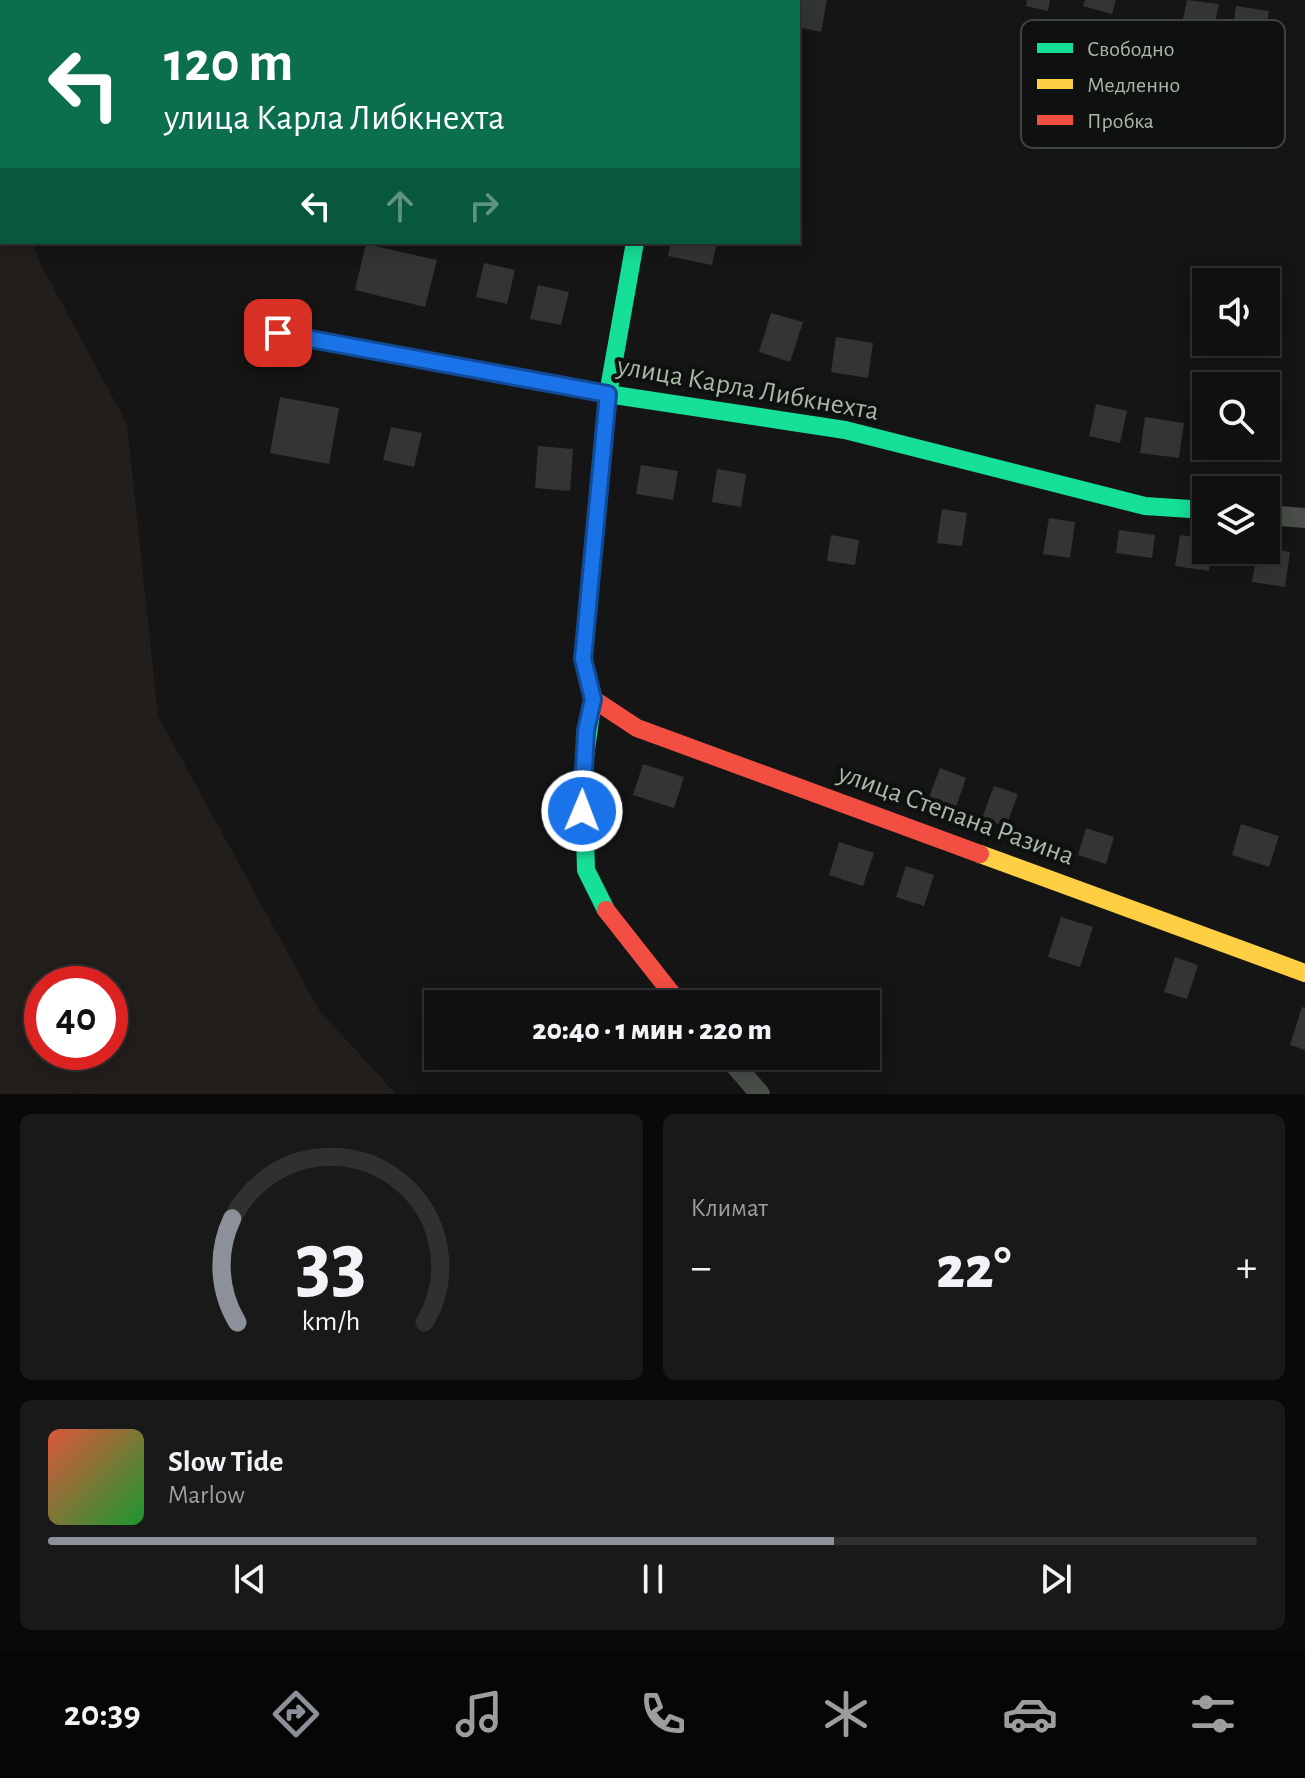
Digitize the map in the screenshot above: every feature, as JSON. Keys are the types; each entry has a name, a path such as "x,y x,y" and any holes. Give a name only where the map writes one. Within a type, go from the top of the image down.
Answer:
{"street":[{"path":"635,244 608,394 583,659 593,699 583,771 586,870 606,910 669,990"},
{"name":"улица Карла Либкнехта","path":"278,333 608,394 845,430 1145,506 1192,509"},
{"path":"1280,516 1305,518"},
{"name":"улица Степана Разина","path":"593,699 637,728 1305,973"},
{"path":"739,1070 760,1094"}],"shaded area":[{"path":"0,244 34,244 40,263 127,424 158,716 319,1010 396,1094 0,1094"}],"building":[{"path":"800,0 827,0 821,32 800,27"},
{"path":"1027,0 1050,0 1048,11 1026,6"},
{"path":"1085,0 1116,0 1112,14 1083,6"},
{"path":"1187,0 1219,4 1215,20 1183,20"},
{"path":"1236,6 1269,11 1267,20 1234,20"},
{"path":"366,244 437,260 425,307 355,290"},
{"path":"671,244 717,244 712,265 668,256"},
{"path":"484,263 515,270 507,304 476,297"},
{"path":"538,285 569,292 561,325 530,319"},
{"path":"771,313 803,322 790,362 759,352"},
{"path":"836,337 873,343 868,378 831,372"},
{"path":"280,397 339,408 329,464 270,453"},
{"path":"1096,404 1127,411 1120,443 1089,436"},
{"path":"1145,417 1184,423 1179,458 1140,453"},
{"path":"391,427 422,433 414,467 383,460"},
{"path":"538,446 573,449 570,491 535,488"},
{"path":"641,465 678,471 673,500 636,494"},
{"path":"717,469 746,474 741,507 712,502"},
{"path":"942,509 967,513 962,546 937,543"},
{"path":"1049,518 1075,522 1070,558 1043,554"},
{"path":"1119,530 1155,535 1152,558 1116,553"},
{"path":"831,535 859,540 855,565 827,561"},
{"path":"1180,535 1192,537 1192,564 1210,564 1209,571 1175,566"},
{"path":"1280,550 1290,552 1285,587 1252,582 1255,564 1280,564"},
{"path":"643,764 684,777 674,808 633,795"},
{"path":"940,768 966,778 956,807 929,797"},
{"path":"994,786 1018,794 1006,827 982,818"},
{"path":"1241,824 1279,836 1269,867 1232,855"},
{"path":"1086,828 1114,837 1106,864 1078,855"},
{"path":"839,842 874,853 863,886 829,875"},
{"path":"906,866 934,875 924,906 896,897"},
{"path":"1061,917 1093,927 1080,967 1048,957"},
{"path":"1175,957 1198,965 1187,999 1164,992"},
{"path":"1302,1007 1305,1008 1305,1050 1290,1045"}],"traffic: fast":[{"path":"606,910 586,870 583,771 593,699 583,659 608,394 635,244"},
{"path":"601,393 845,430 1145,506 1192,509"}],"traffic: slow":[{"path":"278,333 601,393"},
{"path":"980,854 1305,973"}],"traffic: jam":[{"path":"593,699 637,728 980,854"},
{"path":"606,910 669,990"}],"route":[{"path":"278,333 608,394 583,659 593,699 586,731 582,811"}]}
